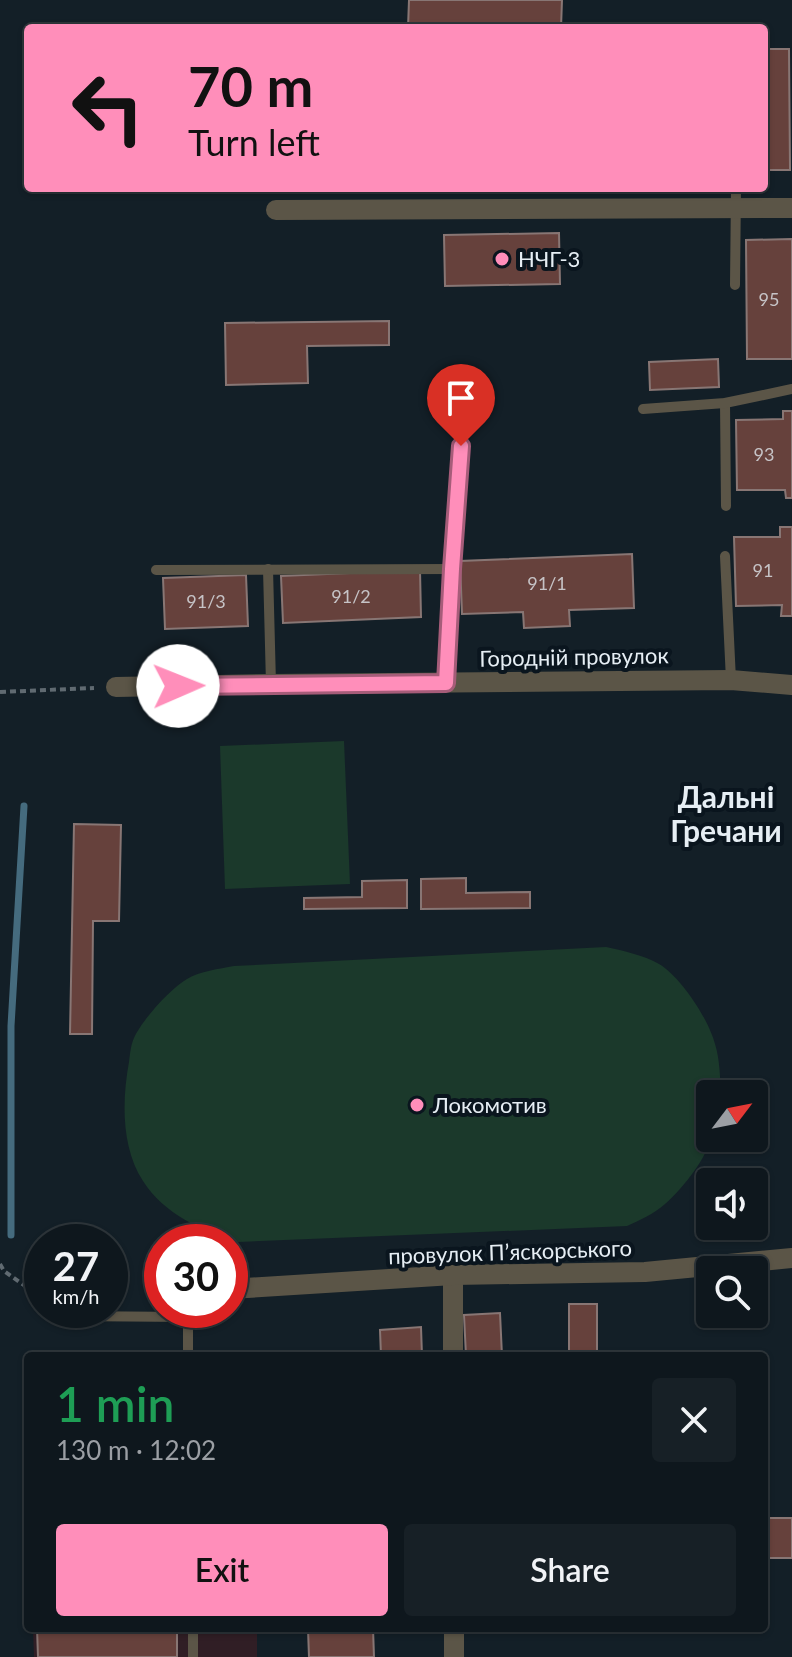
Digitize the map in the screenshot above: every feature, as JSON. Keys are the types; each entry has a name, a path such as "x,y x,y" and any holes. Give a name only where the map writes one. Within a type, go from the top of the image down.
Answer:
{"street":[{"path":"276,210 792,208"},
{"name":"Городній провулок","path":"116,687 731,680 792,685"},
{"name":"провулок Пʼяскорського","path":"248,1288 453,1275 645,1272 792,1258"},
{"path":"453,1275 453,1352"},
{"path":"454,1632 454,1657"}],"lane":[{"path":"735,285 736,192"},
{"path":"643,409 725,403 792,389"},
{"path":"725,403 726,506"},
{"path":"446,683 461,446"},
{"path":"725,556 731,680"},
{"path":"268,569 271,684"},
{"path":"156,570 452,569"},
{"path":"188,1352 191,1328"},
{"path":"193,1632 193,1657"}],"path":[{"path":"0,692 116,687"},
{"path":"0,1264 4,1271 24,1285"}],"shaded area":[{"path":"33,1632 257,1632 257,1657 34,1657"}],"green space":[{"path":"344,741 350,884 225,889 220,746"},
{"name":"Локомотив","path":"606,947 653,961 667,970 693,1000 715,1044 720,1080 696,1080 696,1152 706,1152 691,1176 671,1198 656,1211 627,1226 248,1242 248,1224 192,1224 162,1203 136,1168 125,1123 132,1043 143,1023 180,984 192,976 234,966"}],"building":[{"path":"409,0 562,0 561,24 408,24"},
{"path":"768,49 789,49 790,170 768,170"},
{"name":"НЧГ-3","path":"559,233 560,284 445,286 444,235"},
{"path":"792,239 792,359 747,359 746,240"},
{"path":"389,321 389,345 307,346 308,383 226,385 225,323"},
{"path":"718,359 719,387 650,390 649,362"},
{"path":"783,411 792,411 792,498 786,498 785,490 737,490 736,420 783,419"},
{"path":"780,527 792,527 792,616 781,616 782,605 736,606 734,537 780,537"},
{"path":"632,554 634,608 569,610 570,626 524,628 523,612 462,614 460,561"},
{"path":"420,570 421,617 283,623 281,576"},
{"path":"246,575 248,626 165,629 163,578"},
{"path":"74,824 121,825 119,921 93,921 92,1034 70,1034"},
{"path":"466,878 466,893 530,892 530,908 421,909 421,879"},
{"path":"407,880 407,908 304,909 304,898 362,897 362,881"},
{"path":"569,1304 597,1304 597,1352 569,1352"},
{"path":"500,1313 502,1352 466,1352 464,1315"},
{"path":"421,1327 422,1352 381,1352 380,1330"},
{"path":"768,1518 792,1518 792,1558 768,1558"},
{"path":"37,1632 177,1632 177,1657 38,1657"},
{"path":"308,1632 373,1632 374,1657 309,1657"}],"waterway":[{"path":"11,1235 11,1026 24,806"}],"place":[{"name":"НЧГ-3","path":"502,259"},
{"name":"Локомотив","path":"417,1105"}],"district":[{"name":"Дальні Гречани","path":"726,815"}],"route":[{"path":"178,686 446,683 461,446"}]}
